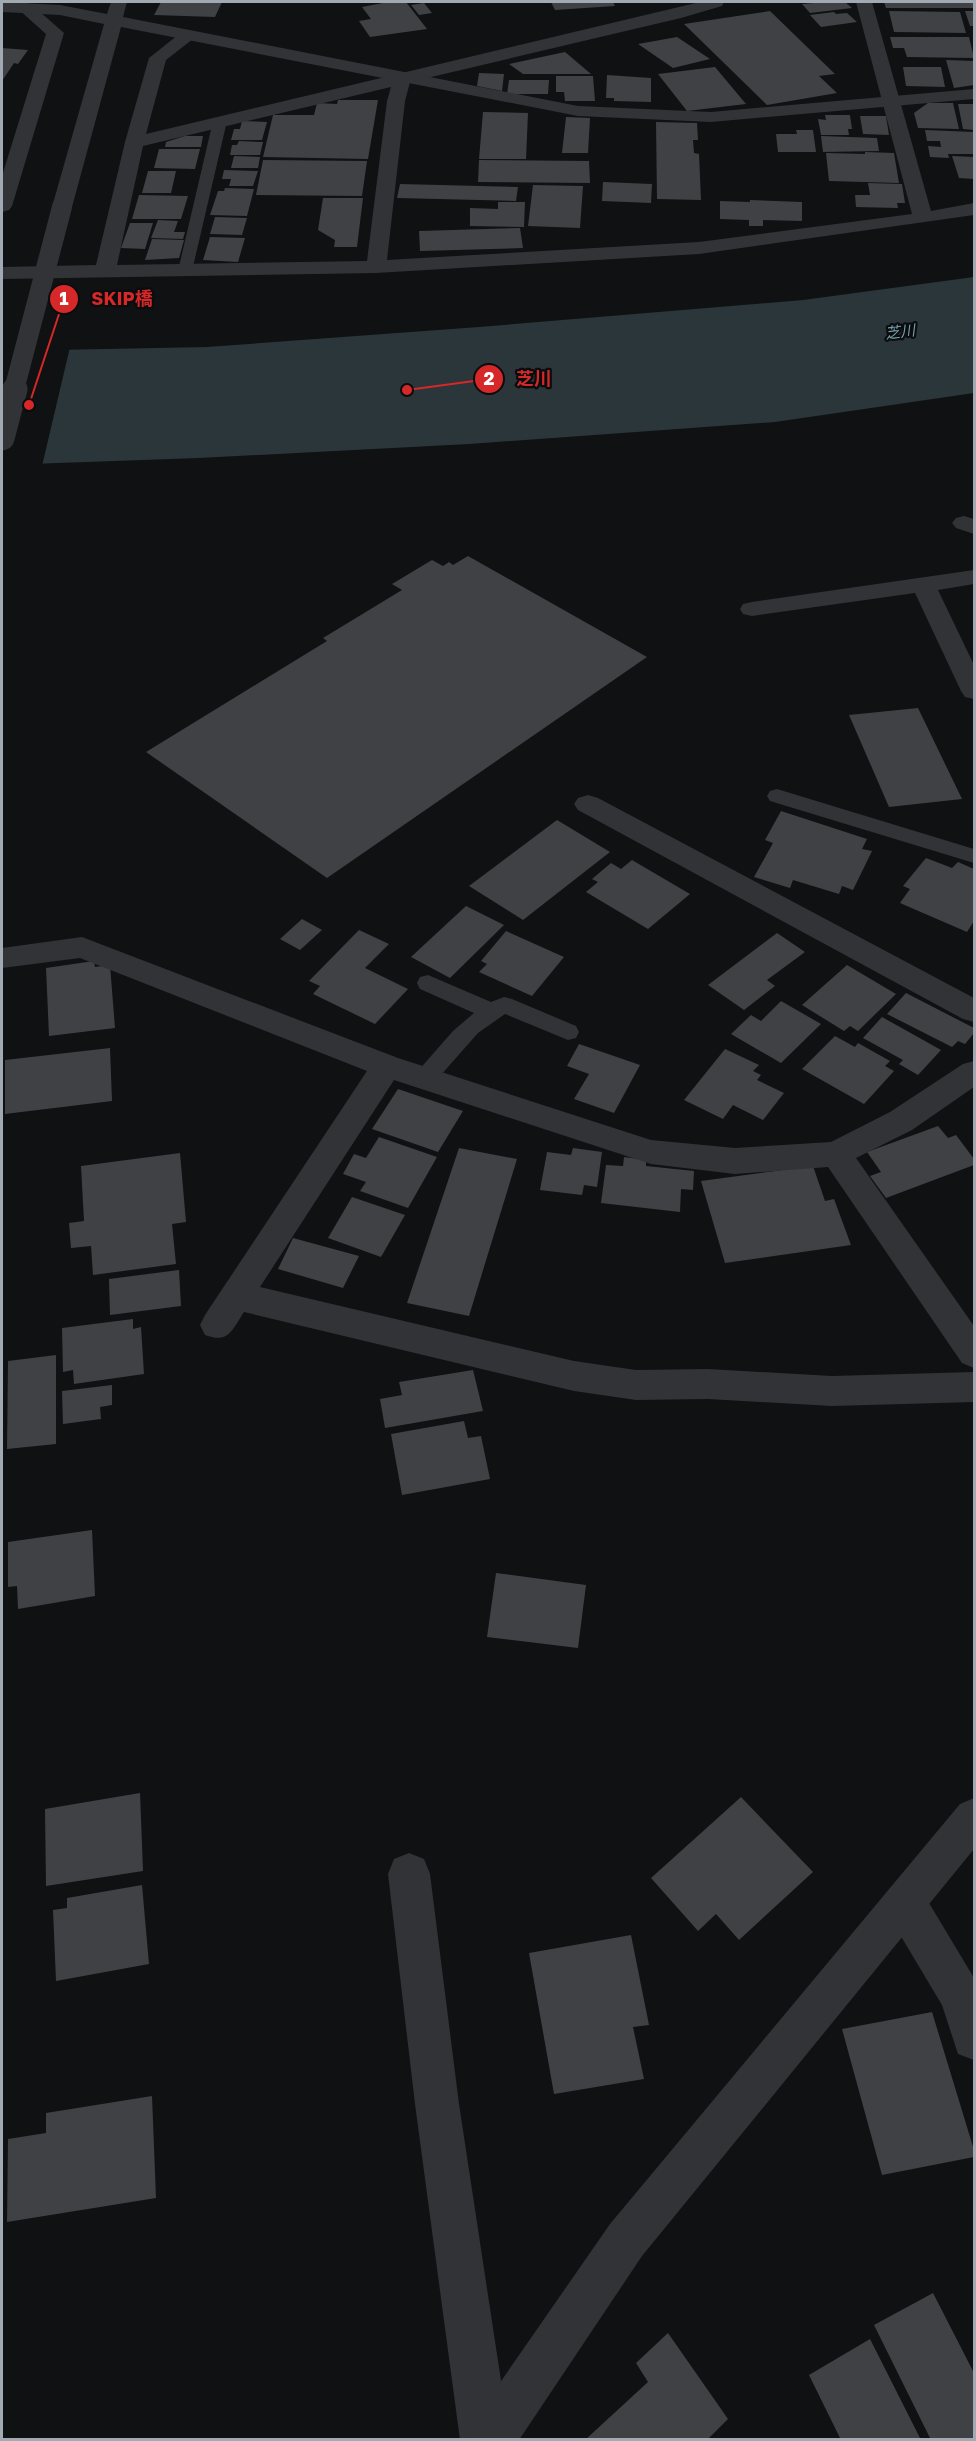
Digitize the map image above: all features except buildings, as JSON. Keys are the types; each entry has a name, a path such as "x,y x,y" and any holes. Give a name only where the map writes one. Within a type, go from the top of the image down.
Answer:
{"street":[{"path":"2,438 118,2"},
{"path":"134,142 675,14 716,2"},
{"path":"864,2 923,218"},
{"path":"2,7 60,10 402,78 589,112 711,117 892,103 975,93"},
{"path":"2,206 10,149 55,33 25,8"},
{"path":"105,272 134,142 158,58 189,35"},
{"path":"376,267 396,101 402,78"},
{"path":"2,273 376,267 699,248 975,209"},
{"path":"753,609 975,577"},
{"path":"923,584 975,691"},
{"path":"588,804 975,1011"},
{"path":"2,958 82,947 387,1066 651,1152 735,1161 836,1154 901,1121 975,1072"},
{"path":"217,1324 387,1066"},
{"path":"836,1154 975,1353"},
{"path":"237,1296 574,1376 636,1385 708,1384 832,1391 975,1387"},
{"path":"487,2439 626,2240 975,1818"},
{"path":"409,1874 437,2104 487,2439"},
{"path":"905,1903 968,1998 975,2038"}],"lane":[{"path":"184,271 220,121"},
{"path":"777,796 975,856"},
{"path":"428,983 490,1011"},
{"path":"425,1078 458,1041 490,1011 504,1005 568,1032"}],"water":[{"path":"974,277 974,393 775,422 469,444 199,458 2,465 2,351 207,347 479,327 803,300"}],"pier":[{"path":"70,347 42,466 2,468 2,348"}],"place":[{"name":"芝川","path":"407,390"},
{"name":"SKIP橋","path":"29,405"}]}
